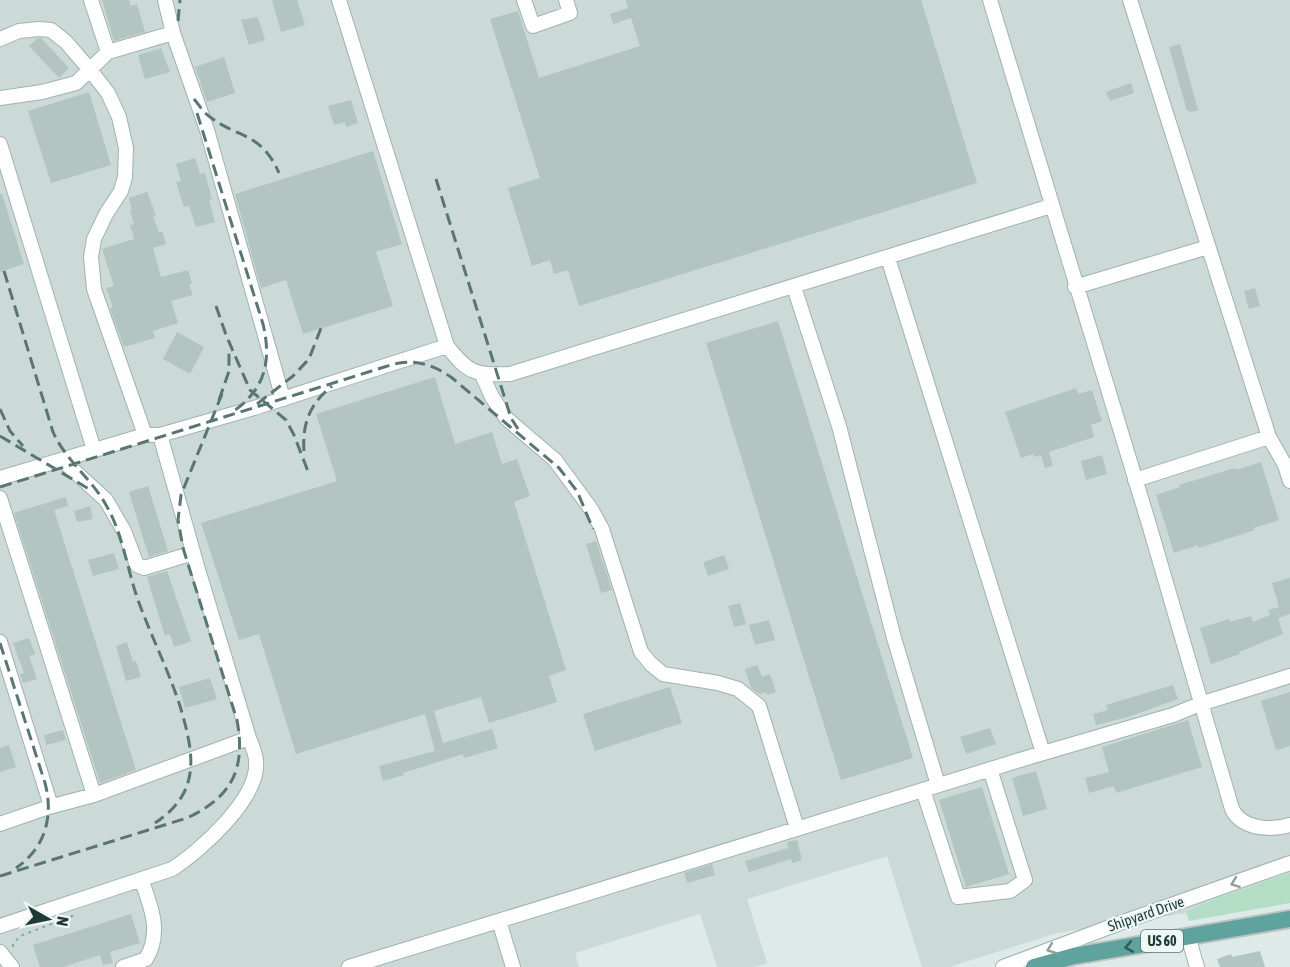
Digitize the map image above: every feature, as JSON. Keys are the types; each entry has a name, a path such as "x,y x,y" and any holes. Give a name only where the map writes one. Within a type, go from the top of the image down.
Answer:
{"main road":[{"name":"US 60","path":"1034,967 1059,964 1188,936 1290,919"}],"street":[{"path":"91,0 108,52"},
{"path":"165,0 173,33 207,130 283,399"},
{"path":"339,0 447,346 462,365 482,375 510,374 1051,206"},
{"path":"524,0 533,26 570,13 566,0"},
{"path":"990,0 1200,704 1236,817 1241,822 1257,827 1290,825"},
{"path":"1130,0 1269,437 1285,465 1290,481"},
{"path":"0,39 20,31 51,30 66,42 108,93 118,117 126,148 125,177 121,191 94,239 91,257 94,289 145,435"},
{"path":"0,98 42,92 76,82 108,52 173,33"},
{"path":"0,144 94,450"},
{"path":"1075,287 1208,247"},
{"path":"888,258 1044,753"},
{"path":"794,287 839,426 894,638 938,785"},
{"path":"0,478 145,435 160,435 283,399 447,346"},
{"path":"482,375 492,397 507,419 555,460 591,508 602,529 641,652 651,664 663,674 718,683 738,689 759,706 797,828"},
{"path":"0,926 172,869 209,841 242,802 254,778 257,762 193,553 160,435"},
{"path":"1135,480 1269,437"},
{"path":"62,460 106,500 124,531 137,565 144,568 193,553"},
{"path":"0,498 94,795"},
{"path":"0,642 51,806"},
{"path":"348,967 990,769 1173,715 1200,704 1290,676"},
{"path":"0,824 51,806 94,795 249,738"},
{"path":"923,790 958,897 1010,891 1025,880 990,769"},
{"name":"Shipyard Drive","path":"1003,967 1290,863"},
{"path":"123,967 146,959 154,939 152,909 141,879"},
{"path":"499,921 513,967"},
{"path":"1188,936 1197,967"},
{"path":"6,950 12,967"}],"path":[{"path":"6,950 20,936 83,912"}],"shaded area":[{"path":"0,0 1290,0 1290,897 1057,933 949,967 922,967 887,856 747,899 767,963 754,967 717,967 700,914 575,953 579,967 0,967"}],"green space":[{"path":"1290,873 1290,903 1189,921 1186,912 1215,899"}],"building":[{"path":"102,0 129,0 131,6 137,4 145,32 114,41"},
{"path":"272,0 297,0 305,25 281,32"},
{"path":"626,0 921,0 977,183 579,306 568,270 554,274 550,260 532,266 508,188 540,178 490,19 518,11 539,78 640,46 631,18 613,24 610,14 628,8"},
{"path":"258,17 265,40 249,45 241,20"},
{"path":"41,38 69,68 59,78 29,46"},
{"path":"1180,44 1198,110 1189,112 1169,47"},
{"path":"161,48 170,72 145,79 138,55"},
{"path":"224,57 235,93 207,102 195,67"},
{"path":"1131,83 1134,93 1110,101 1106,92"},
{"path":"89,92 111,165 51,183 28,111"},
{"path":"351,100 358,123 346,127 345,122 334,125 328,106"},
{"path":"373,151 402,244 376,252 393,306 303,334 286,280 261,288 235,194"},
{"path":"195,158 200,174 205,173 215,222 196,227 189,206 184,207 176,182 181,181 176,164"},
{"path":"147,192 156,215 153,216 159,233 162,231 166,244 153,248 161,277 188,270 193,295 171,301 178,323 153,331 155,338 124,347 110,308 113,308 106,288 114,286 102,249 134,239 130,225 134,224 129,198"},
{"path":"0,194 2,194 24,264 0,272"},
{"path":"1255,288 1260,306 1249,309 1244,291"},
{"path":"778,321 913,758 841,780 706,343"},
{"path":"177,332 204,347 190,374 163,359"},
{"path":"435,377 455,444 492,432 502,464 517,459 530,496 514,502 566,670 549,676 557,702 489,723 481,697 434,711 443,743 492,729 498,748 464,758 463,754 383,781 379,766 435,751 425,714 296,754 259,634 239,640 201,523 337,481 316,414"},
{"path":"1076,388 1078,394 1092,390 1102,421 1091,425 1094,437 1049,452 1053,466 1045,468 1041,455 1034,457 1033,454 1021,458 1005,412"},
{"path":"1102,455 1107,474 1086,480 1081,461"},
{"path":"1261,462 1279,520 1199,548 1198,545 1174,553 1156,495 1180,487 1179,485"},
{"path":"148,486 168,551 149,557 129,492"},
{"path":"66,497 68,506 54,510 136,770 100,783 14,513"},
{"path":"90,506 93,519 77,522 74,511"},
{"path":"596,541 612,590 601,593 586,544"},
{"path":"114,553 119,569 93,576 88,560"},
{"path":"724,555 729,569 708,576 703,562"},
{"path":"167,571 191,641 174,647 170,634 165,636 147,577"},
{"path":"1290,578 1290,614 1278,618 1283,634 1239,652 1240,654 1211,664 1200,628 1229,619 1230,622 1251,616 1253,622 1270,615 1268,610 1279,607 1272,583"},
{"path":"740,603 746,624 734,627 728,606"},
{"path":"769,620 775,640 755,645 749,625"},
{"path":"29,638 35,654 29,656 37,679 23,683 20,674 24,673 13,643"},
{"path":"127,642 133,662 136,661 141,677 126,681 116,646"},
{"path":"757,665 762,677 770,674 776,692 767,695 766,692 759,694 751,688 745,669"},
{"path":"210,678 217,699 185,708 179,687"},
{"path":"1173,685 1178,699 1128,717 1096,725 1093,714 1108,710 1106,705"},
{"path":"670,687 682,723 595,751 583,714"},
{"path":"1290,692 1290,746 1276,750 1261,701"},
{"path":"1188,720 1202,767 1116,793 1114,786 1089,793 1085,778 1109,772 1102,747"},
{"path":"990,728 996,744 966,754 960,737"},
{"path":"63,730 66,740 46,745 44,735"},
{"path":"9,745 16,767 0,772 0,748"},
{"path":"1036,771 1047,809 1023,816 1012,778"},
{"path":"982,787 1009,874 966,887 939,800"},
{"path":"797,840 802,860 792,863 791,859 749,872 745,861 788,848 787,842"},
{"path":"712,864 715,875 687,883 684,873"},
{"path":"131,914 140,943 110,952 113,963 103,965 100,955 63,967 40,967 33,945"},
{"path":"1260,951 1265,967 1220,967 1217,959 1231,954 1232,957"}],"railway":[{"path":"178,21 180,0"},
{"path":"194,99 210,117 257,143 265,150 279,173"},
{"path":"197,113 266,338 266,363 258,385 252,395 231,413"},
{"path":"436,179 511,418 518,429"},
{"path":"4,271 53,432 65,452 100,495 112,516 138,600 185,723 191,756 187,785 181,798 155,823"},
{"path":"216,306 250,390 286,420 309,474"},
{"path":"257,404 293,376 309,359 321,328"},
{"path":"219,400 229,371 229,348"},
{"path":"0,487 394,364 410,362 431,366 451,377 559,468 577,491 593,529"},
{"path":"304,451 304,432 309,415 318,400 332,386"},
{"path":"0,876 187,818 215,801 232,780 239,753 237,720 183,548 178,520 181,495 222,394"},
{"path":"0,409 10,431 23,446"},
{"path":"0,436 89,489"},
{"path":"0,643 48,796 45,831 34,851 16,868"}]}
